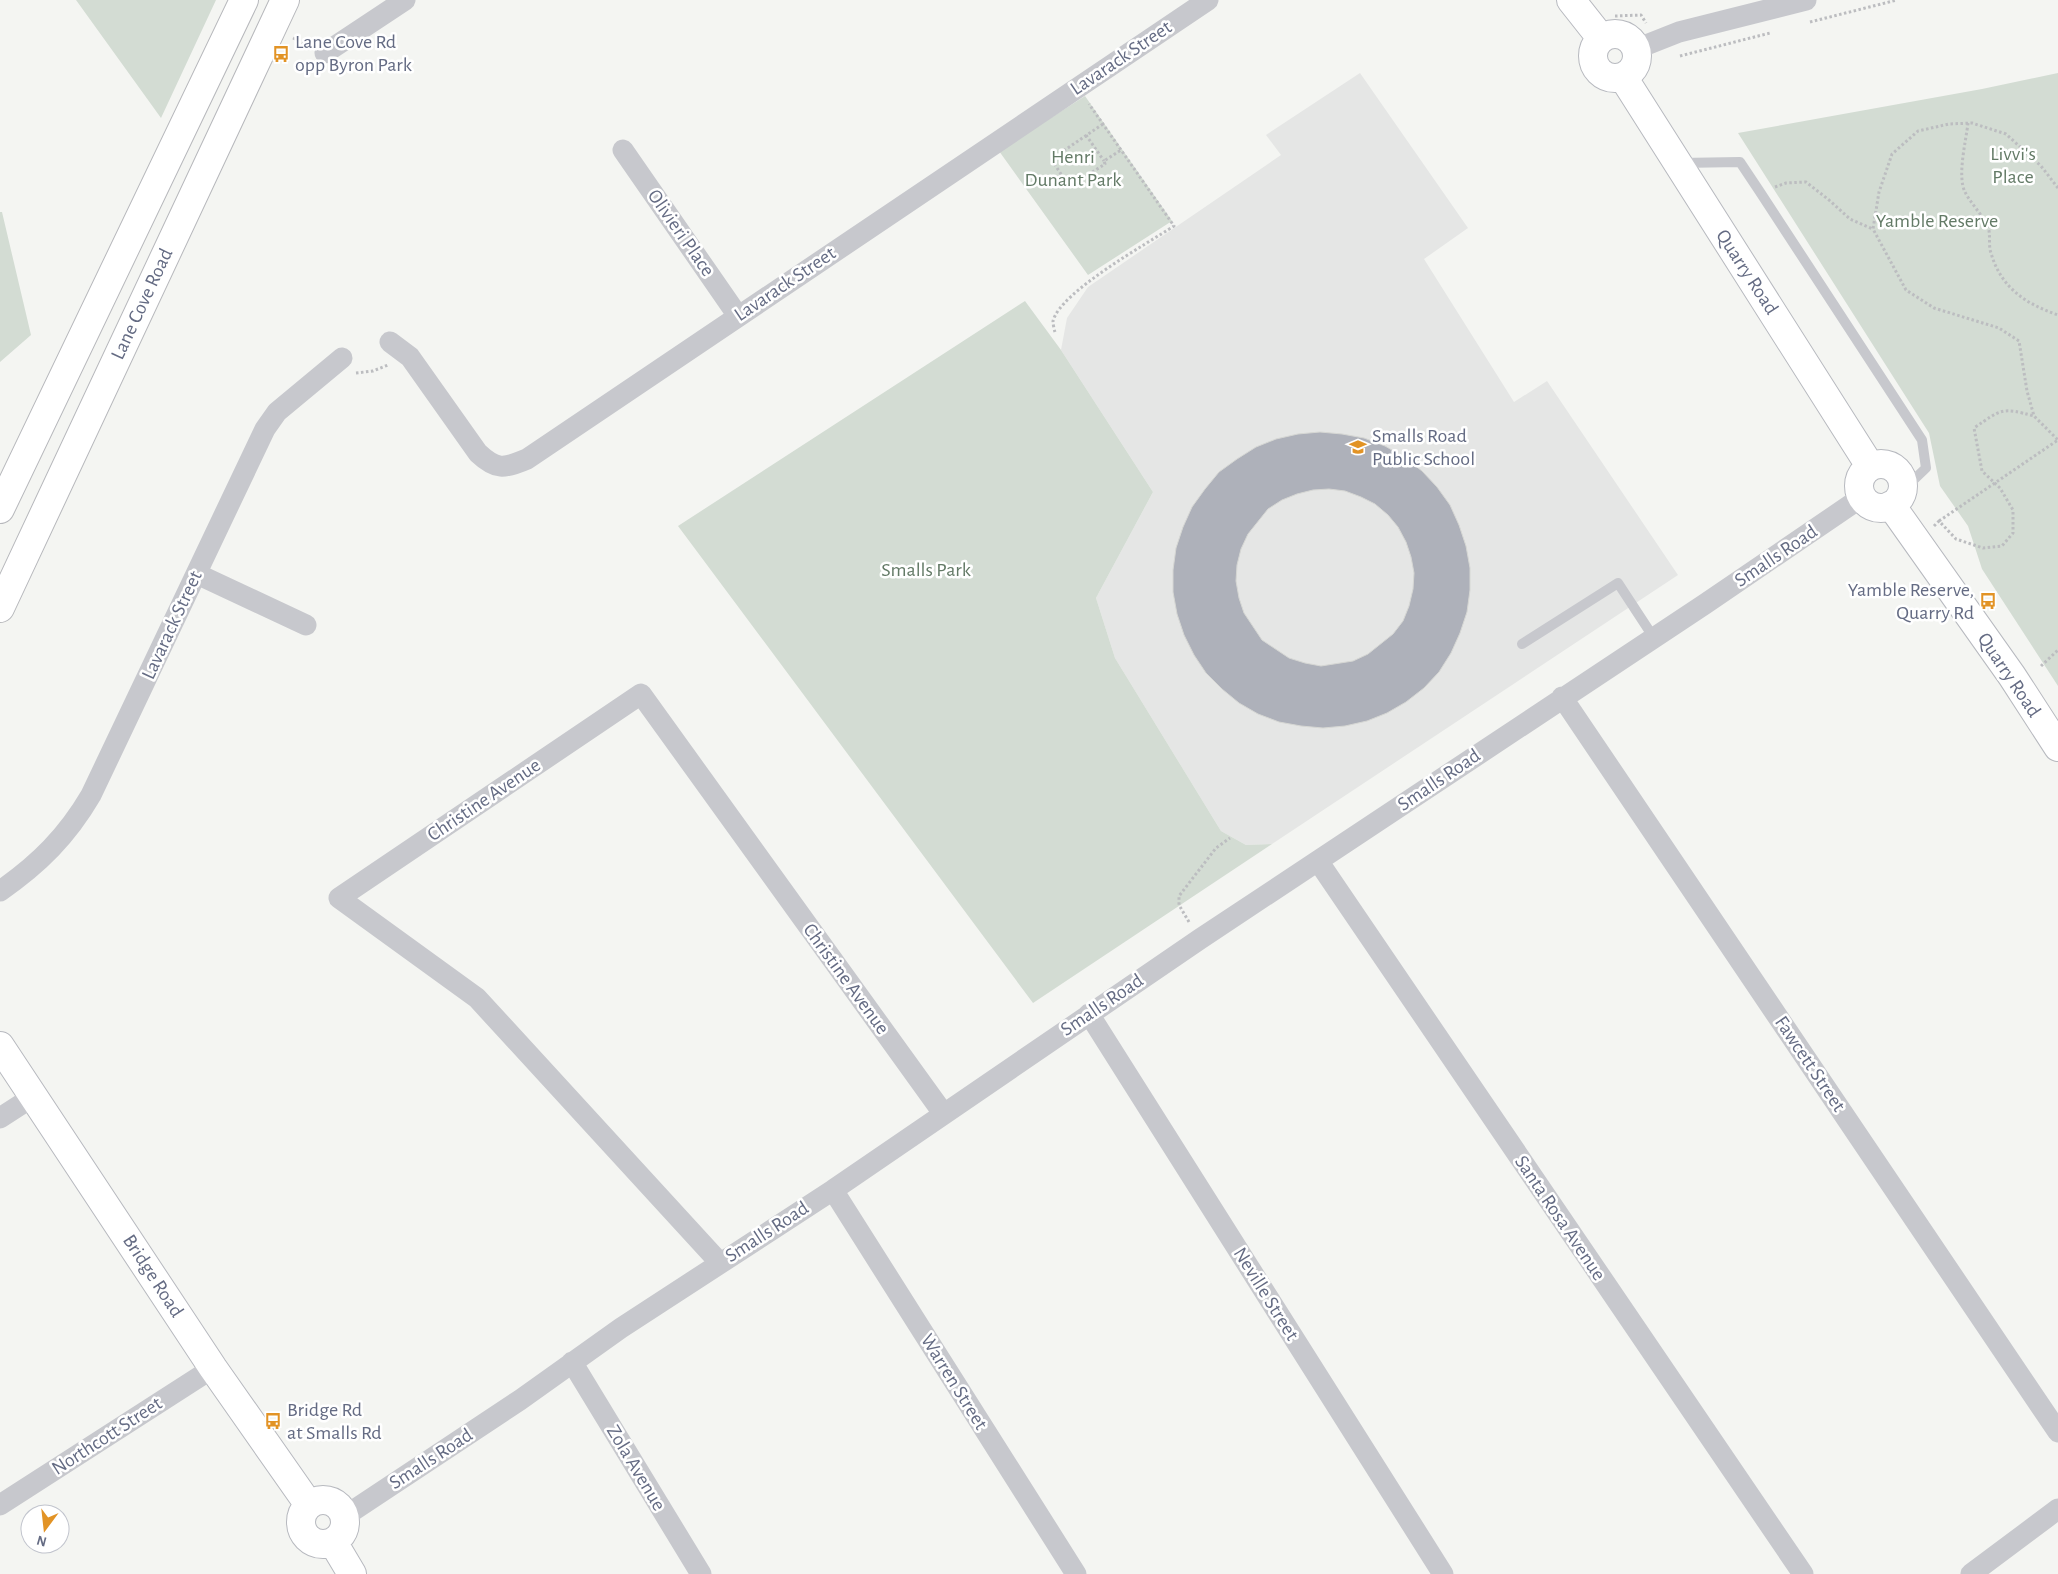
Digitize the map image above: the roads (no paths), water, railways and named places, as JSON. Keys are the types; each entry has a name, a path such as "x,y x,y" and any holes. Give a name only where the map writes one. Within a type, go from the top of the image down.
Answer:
{"main road":[{"name":"Lane Cove Road","path":"0,509 244,0"},
{"name":"Lane Cove Road","path":"0,608 285,0"},
{"path":"1571,0 1608,27 1611,34 1621,35 1630,40 1637,54 1635,66 1623,77 1607,77 1595,67 1592,52 1608,27"},
{"name":"Quarry Road","path":"1623,77 1870,466"},
{"path":"1885,464 1897,471 1901,478 1896,498 1878,508 1866,502 1862,497 1859,484 1860,477 1870,466 1885,464"},
{"name":"Quarry Road","path":"1896,498 1917,543 2012,676 2058,747"},
{"name":"Bridge Road","path":"0,1046 213,1368 309,1505"},
{"path":"330,1501 341,1509 345,1516 345,1528 338,1539 334,1542 320,1544 307,1537 301,1524 304,1511 309,1505 316,1502 330,1501"},
{"path":"334,1542 352,1574"}],"street":[{"path":"325,53 405,0"},
{"name":"Lavarack Street","path":"390,342 410,357 478,452 488,462 500,467 513,465 527,459 1208,0"},
{"path":"1636,49 1679,32 1806,0"},
{"name":"Olivieri Place","path":"623,150 738,316"},
{"name":"Lavarack Street","path":"0,891 18,879 56,845 91,795 265,429 277,412 342,358"},
{"name":"Smalls Road","path":"345,1516 520,1400 572,1362 720,1263 833,1190 1200,939 1562,697 1654,638 1862,497"},
{"path":"197,574 306,625"},
{"name":"Christine Avenue","path":"720,1263 477,998 339,898 641,694 943,1113"},
{"name":"Fawcett Street","path":"1562,697 2058,1432"},
{"name":"Santa Rosa Avenue","path":"1318,861 1803,1574"},
{"name":"Neville Street","path":"1089,1014 1443,1574"},
{"path":"0,1118 34,1096"},
{"name":"Warren Street","path":"833,1190 1076,1574"},
{"name":"Zola Avenue","path":"572,1362 701,1574"},
{"name":"Northcott Street","path":"0,1505 213,1368"},
{"path":"1971,1574 2058,1509"}],"lane":[{"path":"1677,163 1740,162 1760,192 1922,440 1926,468 1896,498"},
{"path":"1522,644 1618,583 1654,638"}],"place":[{"name":"Lane Cove Rd opp Byron Park","path":"281,54"},
{"name":"Smalls Road Public School","path":"1358,447"},
{"name":"Yamble Reserve, Quarry Rd","path":"1988,601"},
{"name":"Bridge Rd at Smalls Rd","path":"273,1421"}],"park label":[{"name":"Livvi's Place","path":"2013,166"},
{"name":"Henri Dunant Park","path":"1073,168"},
{"name":"Yamble Reserve","path":"1937,221"},
{"name":"Smalls Park","path":"926,570"}]}
